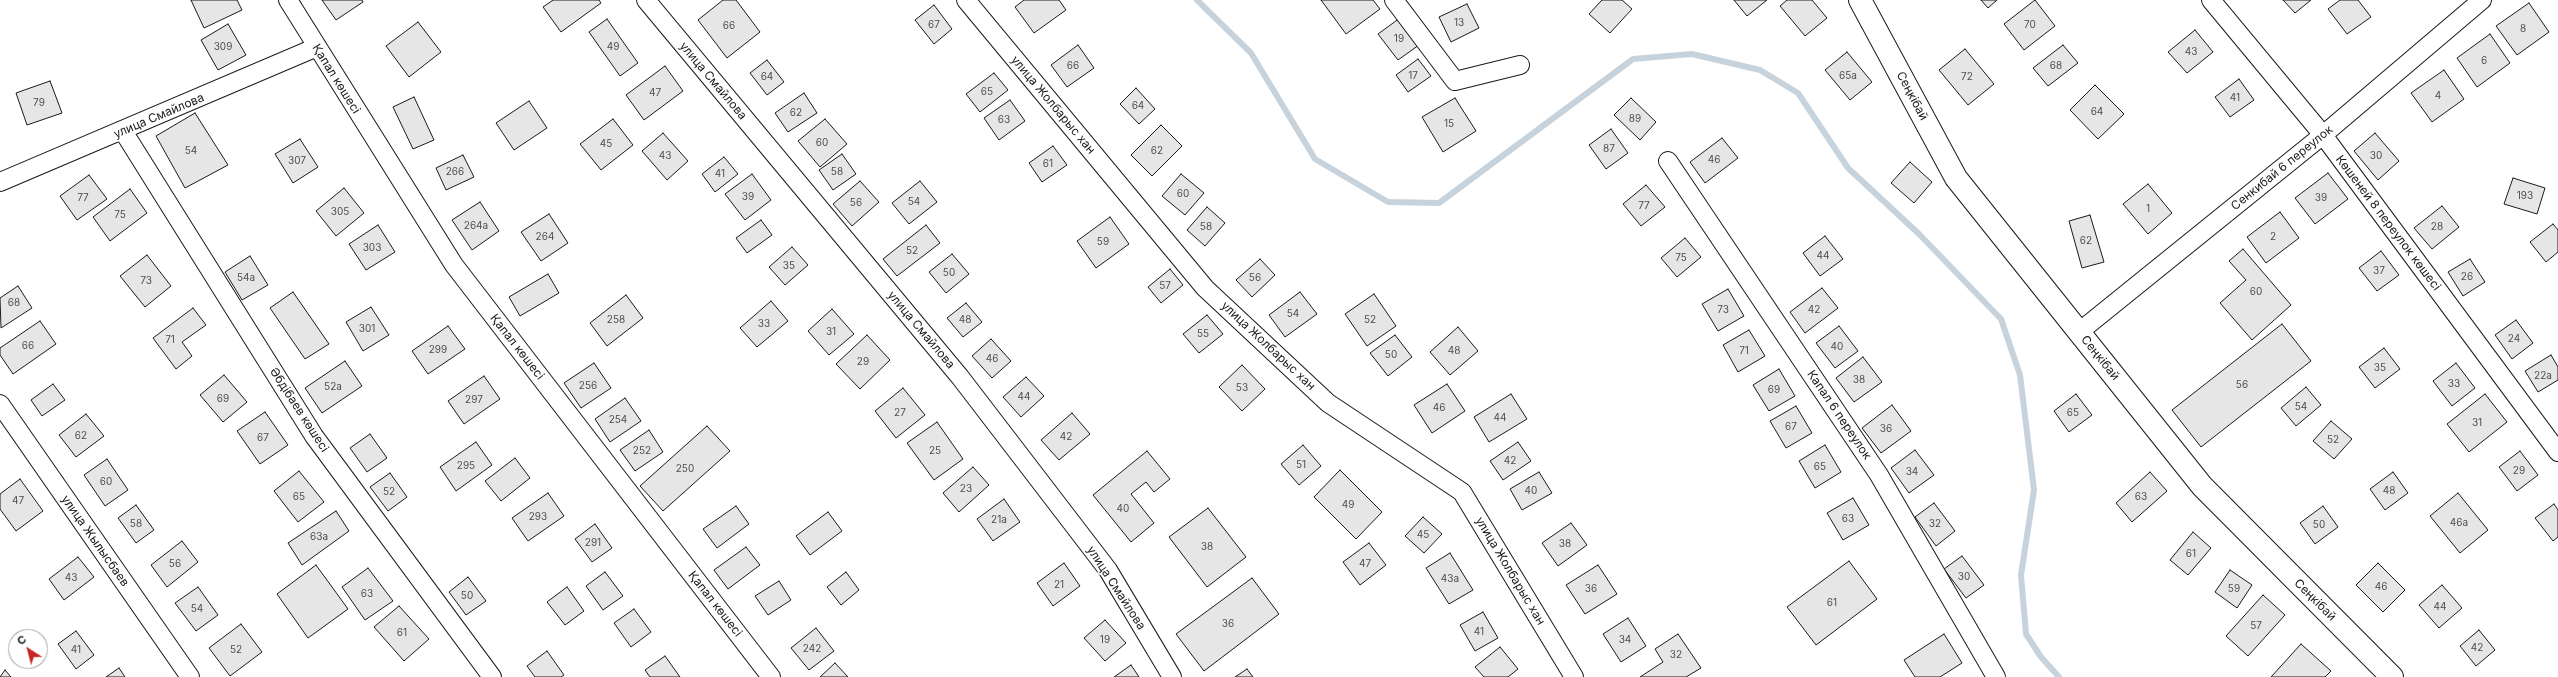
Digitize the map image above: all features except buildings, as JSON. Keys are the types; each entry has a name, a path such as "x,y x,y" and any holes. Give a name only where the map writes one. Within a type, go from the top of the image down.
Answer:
{"street":[{"name":"Қапал көшесі","path":"288,0 454,265 771,677"},
{"name":"улица Смайлова","path":"646,0 960,377 1108,570 1172,677"},
{"name":"улица Жолбарыс хан","path":"966,0 1205,288 1328,403 1462,492 1574,677"},
{"path":"1394,0 1455,82 1520,65"},
{"name":"Сеңкібай","path":"1860,0 1956,178 2202,486 2392,677"},
{"name":"Көшеней 8 переулок көшесі","path":"2212,0 2322,135 2558,452"},
{"name":"Сенкибай 6 переулок","path":"2079,332 2322,135 2482,0"},
{"name":"улица Смайлова","path":"0,182 123,131 317,47"},
{"name":"Әбдібаев көшесі","path":"123,131 314,436 492,677"},
{"name":"Капал 6 переулок","path":"1668,161 1879,475 1996,677"},
{"name":"улица Жылысбаев","path":"0,404 190,677"}],"waterway":[{"path":"1197,0 1251,53 1315,159 1388,202 1439,203 1633,59 1692,54 1760,70 1798,93 1848,168 1919,234 2001,319 2020,375 2034,490 2021,575 2026,634 2041,657 2059,677"}]}
